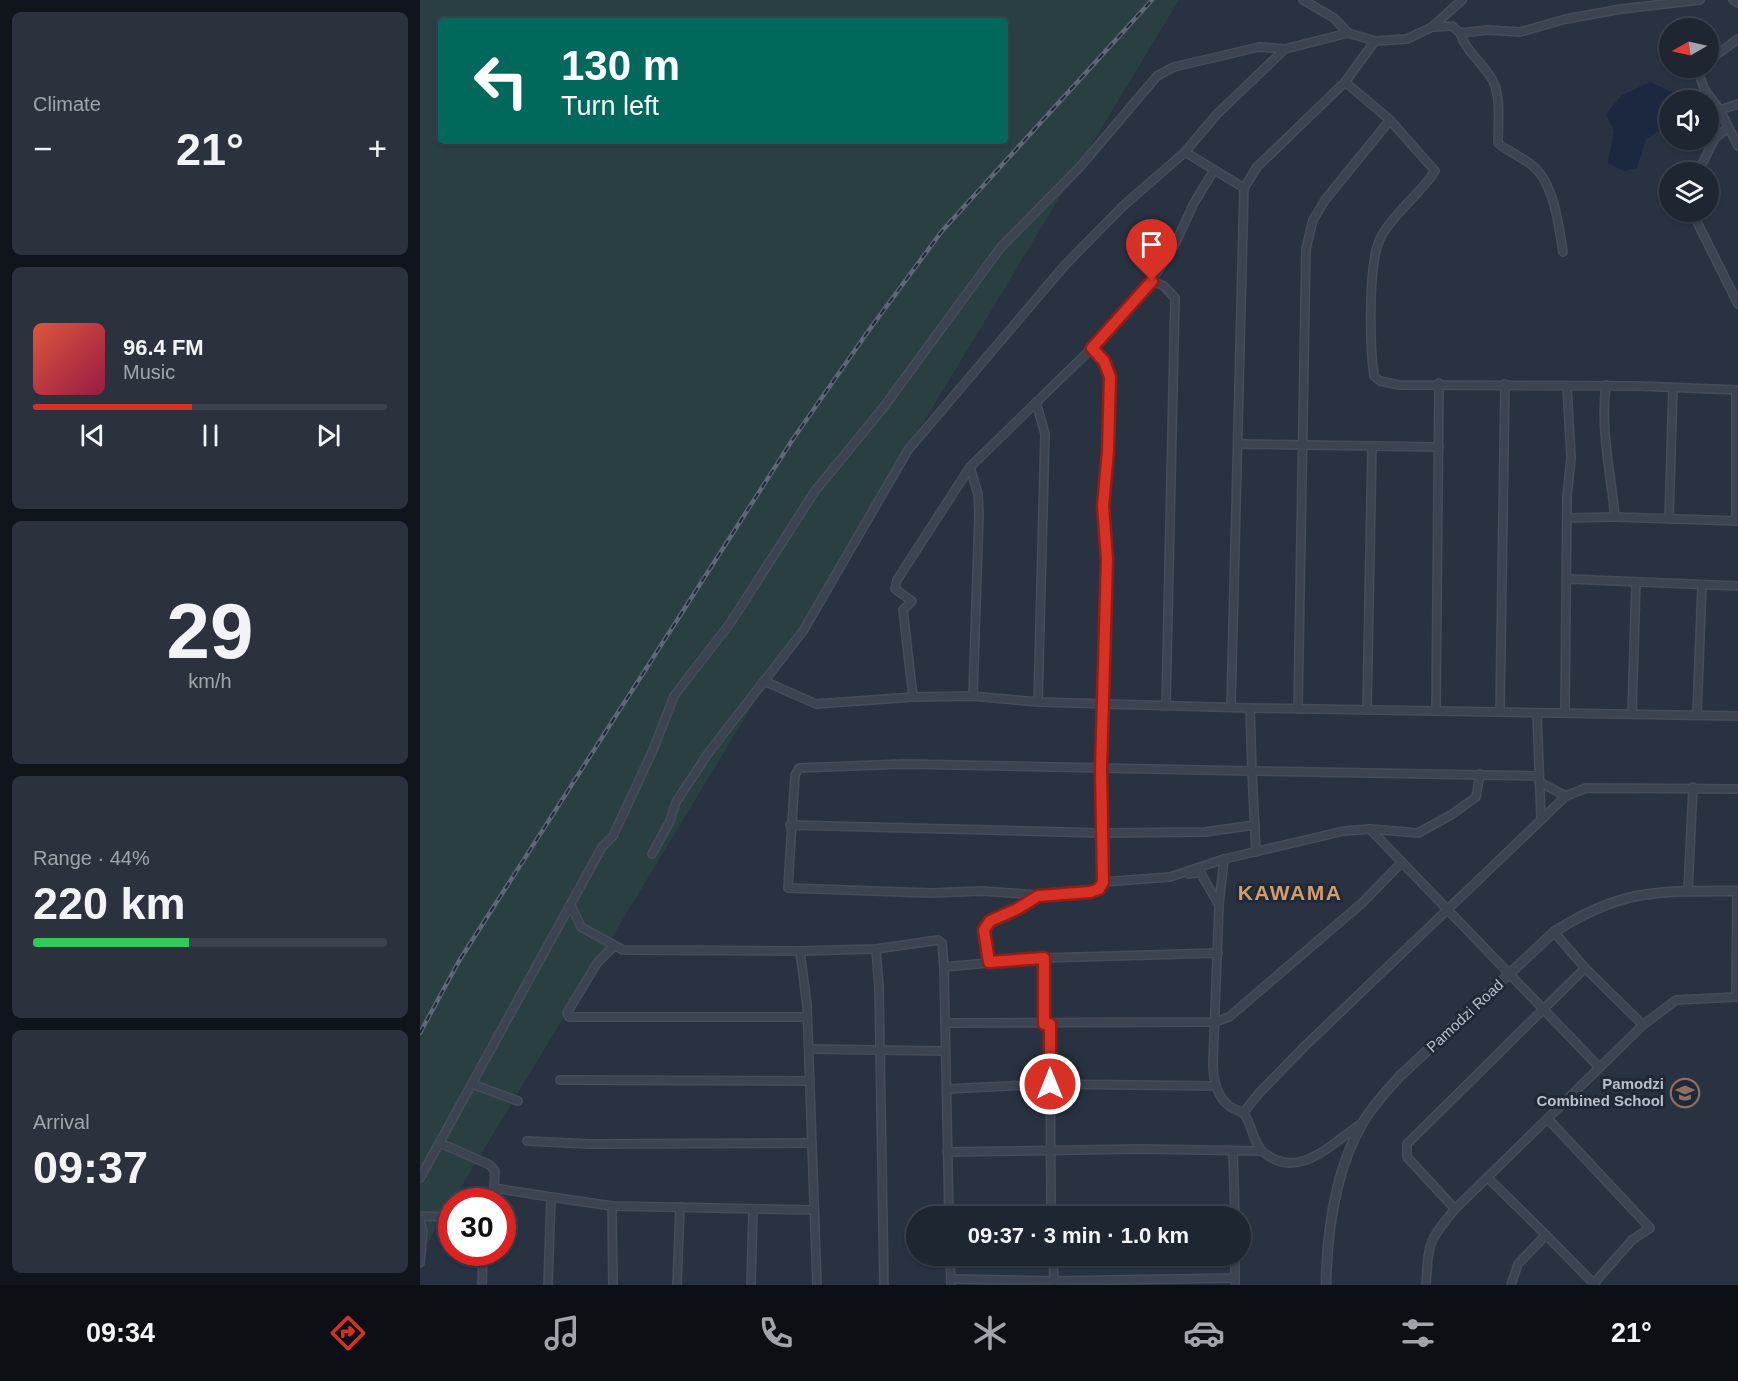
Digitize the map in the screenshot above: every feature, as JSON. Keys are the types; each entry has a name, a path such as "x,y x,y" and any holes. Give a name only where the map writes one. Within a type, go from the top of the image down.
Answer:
{"street":[{"path":"1304,0 1334,18 1348,33 1375,41 1407,39 1432,27 1452,26 1460,33 1469,50 1492,80 1497,92 1498,143 1533,166 1551,195 1563,252"},
{"path":"1432,27 1452,3 1462,0"},
{"path":"1460,33 1488,30 1520,32 1566,19 1622,9 1700,0"},
{"path":"420,1178 602,847 613,836 679,688 737,613 815,491 883,408 1001,247 1079,168 1161,73 1259,47 1285,49 1348,33"},
{"path":"1719,53 1738,39"},
{"path":"1231,707 1244,188 1257,167 1345,82 1375,41"},
{"path":"652,854 686,787 709,752 803,631 908,450 1065,265 1123,206 1185,152 1217,114 1285,49"},
{"path":"1701,78 1704,89 1720,110 1738,146"},
{"path":"1345,82 1390,120 1435,171 1381,235 1377,246 1372,281 1374,376 1380,381 1399,386 1439,383 1566,387 1606,385 1737,390 1737,521 1615,517 1567,518"},
{"path":"1720,110 1738,104"},
{"path":"1298,709 1302,589 1306,249 1313,220 1341,177 1390,120"},
{"path":"1703,162 1715,138 1728,128"},
{"path":"1185,152 1244,188"},
{"path":"913,697 903,610 912,601 894,587 970,467 1092,348 1152,281 1175,244 1194,203 1214,170"},
{"path":"1697,222 1738,304"},
{"path":"1152,281 1164,286 1174,298 1166,705"},
{"path":"1092,348 1104,361 1110,377 1108,451 1103,506 1107,559 1101,769 1103,882 1099,889 1090,892 1038,896 982,891 931,893 789,889 787,879 790,825 796,770 799,768 903,764 1101,769 1479,774 1538,779 1566,796"},
{"path":"1436,709 1439,383"},
{"path":"1500,710 1505,384"},
{"path":"1606,385 1604,404 1608,469 1615,517"},
{"path":"1565,713 1567,518 1571,458 1566,387"},
{"path":"1669,519 1672,388"},
{"path":"1036,402 1046,434 1038,702"},
{"path":"1238,444 1439,447"},
{"path":"1367,710 1372,447"},
{"path":"970,467 978,494 979,515 973,696"},
{"path":"1568,579 1738,586"},
{"path":"1632,713 1636,583"},
{"path":"1697,714 1702,585"},
{"path":"764,681 816,704 913,697 973,696 1038,702 1250,708 1500,710 1537,713 1738,716"},
{"path":"1250,708 1256,852"},
{"path":"1537,713 1541,818"},
{"path":"1170,877 1224,859 1344,831 1418,833 1451,815 1476,797 1479,774"},
{"path":"1243,1113 1305,1046 1364,992 1566,796 1586,788 1738,789"},
{"path":"1688,891 1693,788"},
{"path":"790,825 1101,833 1205,832 1255,825"},
{"path":"1370,830 1599,1067"},
{"path":"1385,843 1392,831"},
{"path":"1224,859 1219,905 1212,1062 1215,1086 1228,1106 1243,1113 1262,1151"},
{"path":"945,1023 1215,1022 1239,1010 1362,903 1402,862"},
{"path":"1103,882 1170,877 1200,872 1219,905"},
{"path":"1426,1285 1430,1241 1455,1209 1643,1025 1676,1000 1737,998 1737,891"},
{"name":"Pamodzi Road","path":"1326,1285 1337,1188 1361,1125 1376,1102 1400,1077 1554,932 1599,906 1622,898 1659,892 1737,891"},
{"path":"989,962 985,925 1038,896"},
{"path":"571,905 581,927 624,950 876,950 938,940 942,943 949,1206"},
{"path":"1554,932 1585,968 1643,1025"},
{"path":"614,946 589,976 567,1013 569,1017 807,1017"},
{"path":"876,950 884,1285"},
{"path":"800,951 809,1049 817,1285"},
{"path":"944,967 1044,958 1218,953"},
{"path":"1044,958 1050,1084 1051,1206"},
{"path":"1455,1209 1407,1156 1407,1144 1585,968"},
{"path":"809,1049 945,1051"},
{"path":"560,1080 810,1081"},
{"path":"472,1084 518,1101"},
{"path":"947,1089 1050,1084 1215,1086"},
{"path":"1488,1178 1585,1277 1595,1284 1632,1240 1650,1228 1548,1119"},
{"path":"947,1152 1152,1149 1262,1151 1287,1163 1299,1164 1315,1157 1361,1125"},
{"path":"526,1141 590,1144 812,1143"},
{"path":"440,1143 490,1165 495,1172 494,1188"},
{"path":"1233,1152 1235,1206"},
{"path":"516,1191 612,1206 753,1211 814,1210"},
{"path":"548,1285 551,1197"},
{"path":"612,1206 613,1285"},
{"path":"677,1285 680,1207"},
{"path":"751,1285 753,1211"},
{"path":"420,1263 423,1231 420,1218 438,1217"},
{"path":"1511,1285 1518,1263 1546,1235"},
{"path":"482,1285 483,1266"},
{"path":"950,1266 951,1282 1054,1283 1235,1282 1235,1266"},
{"path":"1053,1266 1054,1283"}],"green space":[{"path":"420,0 1179,0 461,1188 438,1188 438,1225 420,1255"}],"water":[{"path":"1650,82 1668,90 1659,90 1659,131 1646,139 1637,168 1624,171 1608,163 1614,131 1606,114 1621,96"}],"railway":[{"path":"420,1033 459,961 793,439 869,330 942,231 1152,0"}],"place":[{"name":"Pamodzi Combined School","path":"1685,1093"}],"district":[{"name":"KAWAMA","path":"1290,893"}],"route":[{"path":"1050,1084 1050,1024 1044,1024 1044,958 989,962 984,930 985,925 990,921 1027,904 1038,896 1090,892 1099,889 1103,882 1101,769 1107,559 1103,506 1108,451 1110,377 1104,361 1092,348 1152,281"}]}
